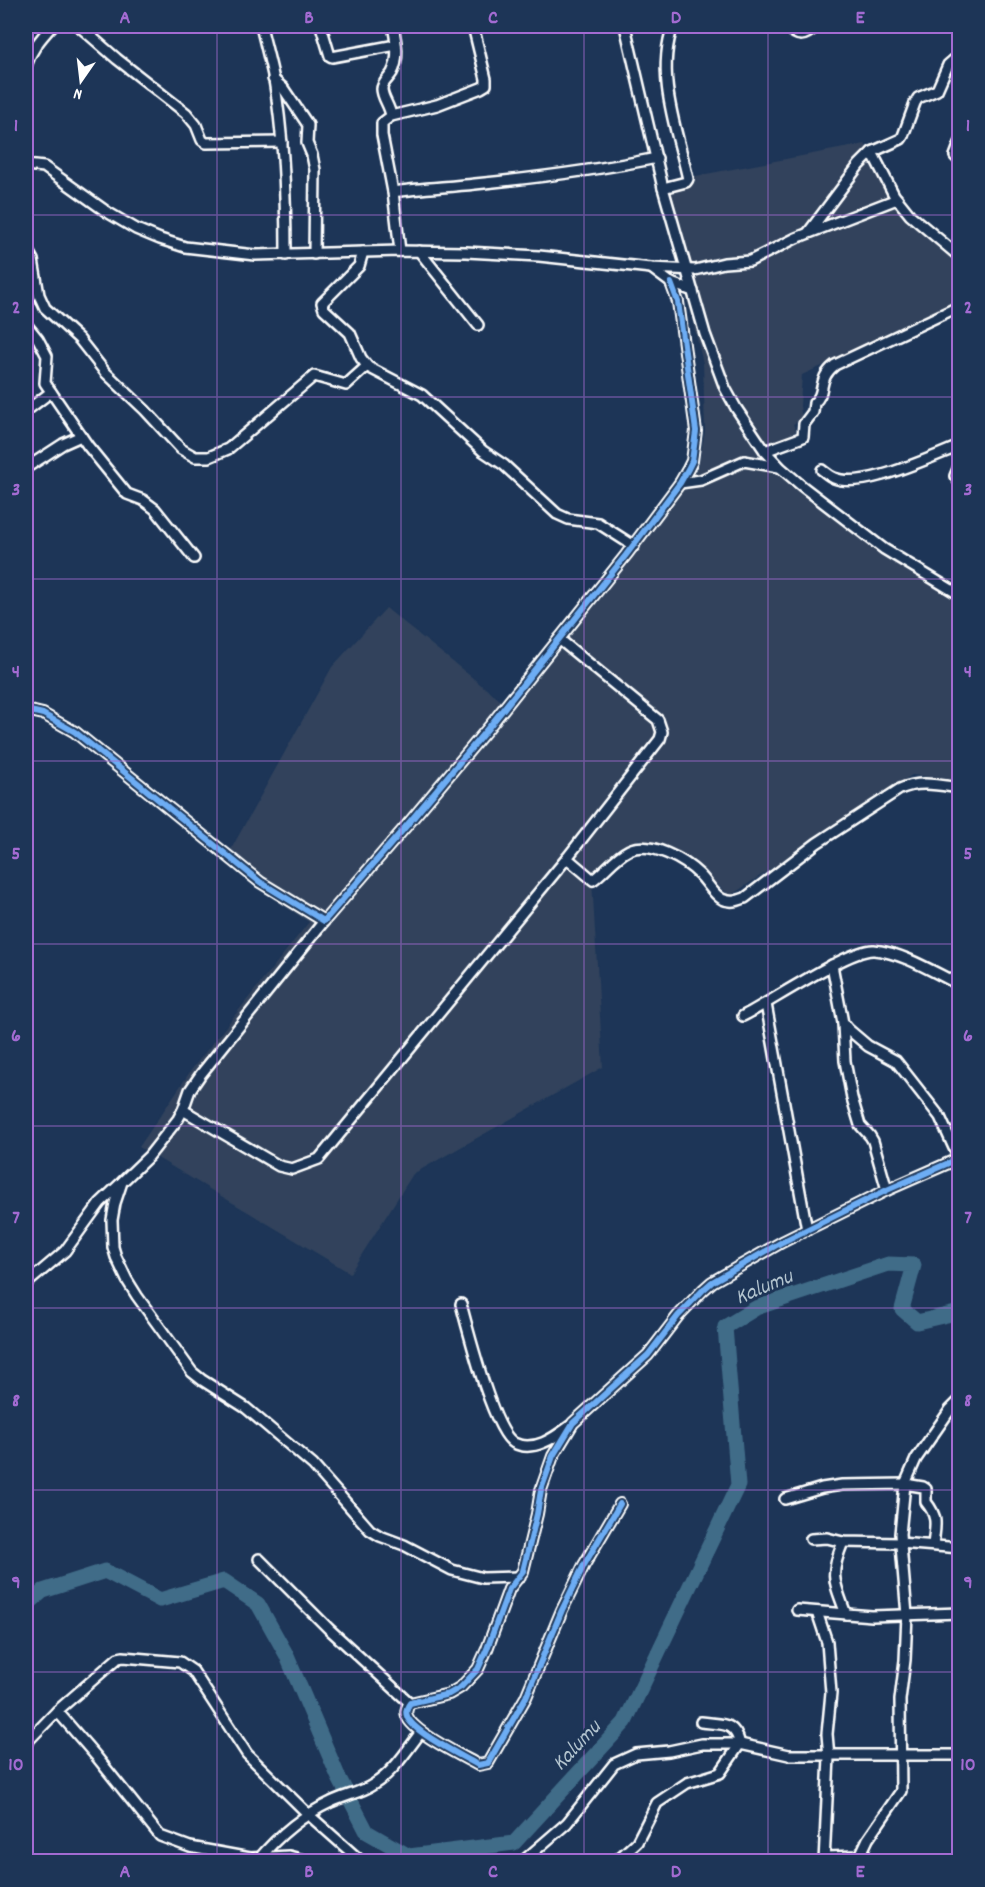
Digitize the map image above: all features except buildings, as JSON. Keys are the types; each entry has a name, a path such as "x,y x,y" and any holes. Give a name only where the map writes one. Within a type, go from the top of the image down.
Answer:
{"street":[{"path":"26,66 37,42 52,26"},
{"path":"79,26 186,113 196,124 202,140 206,143 282,142"},
{"path":"261,26 273,79 282,142 286,200 286,255"},
{"path":"321,26 330,56 334,58 396,45"},
{"path":"391,116 382,86 395,64 397,52 393,26"},
{"path":"400,250 393,192 381,135 382,123 391,116 437,105 486,85 473,26"},
{"path":"625,26 663,188 705,333 725,388 741,417 765,451 781,468 884,549 960,595"},
{"path":"663,188 686,182 688,179 665,61 674,26"},
{"path":"786,26 803,35 816,26"},
{"path":"807,234 848,179 872,152 901,139 918,98 937,90 948,65 960,51"},
{"path":"273,79 283,88 308,125 307,143 315,170 314,254"},
{"path":"960,143 955,156 960,161"},
{"path":"872,152 897,200 914,220 960,258"},
{"path":"393,192 610,168 657,158"},
{"path":"26,165 44,167 107,212 136,229 160,239 185,247 255,255 419,250 539,256 651,268 703,269 724,263 750,261 807,234 897,200"},
{"path":"26,247 33,261 39,295 45,308 80,339 105,372 146,410 181,448 195,456 209,457 228,449 314,376 346,385 367,366"},
{"path":"419,250 478,325"},
{"path":"363,252 359,266 322,303 324,309 350,333 367,366 422,395 557,514 568,519 598,523 634,546"},
{"path":"651,268 671,283 693,291"},
{"path":"26,1284 65,1251 100,1203 149,1156 183,1110 190,1090 201,1074 324,921 454,770 634,546 680,483 692,461 696,431 678,302 671,283"},
{"path":"765,451 803,437 805,421 813,412 814,403 820,398 824,376 835,365 960,306"},
{"path":"26,324 45,350 48,362 45,383 81,436 121,488 127,494 148,502 194,558"},
{"path":"26,411 51,392"},
{"path":"26,468 63,444 81,436"},
{"path":"822,470 837,479 852,480 903,470 960,446"},
{"path":"680,483 701,480 744,461 781,468"},
{"path":"960,464 955,476 960,483"},
{"path":"183,1110 279,1166 292,1169 319,1159 567,858 660,740 662,732 658,720 559,639"},
{"path":"26,710 43,714 75,732 260,882 324,921"},
{"path":"567,858 593,880 630,849 647,847 656,849 691,867 719,897 734,901 744,898 817,843 907,786 920,783 960,788"},
{"path":"743,1016 858,952 873,950 893,953 960,985"},
{"path":"832,965 843,1023 845,1062 852,1098 860,1125 873,1141 887,1190"},
{"path":"766,1005 807,1230"},
{"path":"461,1304 475,1355 502,1428 508,1438 515,1443 532,1446 552,1439 573,1423 648,1355 678,1316 712,1282 807,1230 887,1190 959,1158 940,1118 896,1061 868,1046 843,1023"},
{"path":"122,1182 112,1220 116,1257 137,1296 192,1372 246,1408 313,1465 375,1533 459,1573 483,1578 520,1577"},
{"path":"817,1612 827,1642 831,1693 827,1734 829,1757 824,1859 858,1856 862,1854 868,1839 900,1794 902,1755 900,1700 907,1615 900,1542 905,1484 916,1458 950,1410 960,1400"},
{"path":"573,1423 547,1470 523,1571 508,1590 487,1649 477,1669 461,1687 449,1694 410,1703 406,1714 413,1725 478,1765 488,1763 526,1697 562,1610 584,1565 620,1504"},
{"path":"785,1499 822,1488 842,1485 905,1484 923,1487 926,1490 925,1500 936,1520 933,1545"},
{"path":"812,1539 843,1542 900,1542 960,1548"},
{"path":"843,1542 834,1564 834,1574 846,1614"},
{"path":"259,1559 329,1629 410,1703"},
{"path":"796,1610 846,1614 960,1613"},
{"path":"26,1743 57,1711 120,1657 180,1662 193,1671 247,1754 309,1815 362,1862"},
{"path":"57,1711 160,1836 190,1847 258,1860 289,1856 311,1862"},
{"path":"701,1722 732,1727 740,1744"},
{"path":"258,1860 282,1834 295,1824 332,1801 374,1785 401,1758 421,1732"},
{"path":"522,1862 567,1823 611,1767 636,1754 669,1751 702,1744 740,1744 784,1755 829,1757 960,1755"},
{"path":"615,1862 637,1842 657,1803 687,1783 720,1773 740,1744"}],"shaded area":[{"path":"865,144 900,211 959,264 959,300 802,375 800,406 802,419 793,424 796,431 785,438 772,464 899,561 959,601 959,781 912,775 730,896 687,858 639,839 592,879 603,1067 413,1174 350,1273 139,1147 192,1069 309,922 275,900 225,860 332,667 386,608 505,704 639,546 698,467 705,431 703,363 658,183"}],"waterway":[{"name":"Kalumu","path":"26,1606 43,1591 105,1571 160,1600 224,1581 258,1604 286,1654 338,1776 367,1832 409,1856 514,1843 625,1722 738,1485 725,1327 756,1308 888,1264 914,1265 902,1309 917,1322 960,1312"}],"cycle path":[{"path":"26,710 43,714 75,732 260,882 324,921 489,727 626,555 688,469 692,461 696,431 678,302 671,283"},
{"path":"620,1504 584,1565 562,1610 526,1697 488,1763 478,1765 418,1729 406,1714 410,1703 449,1694 461,1687 478,1669 509,1589 523,1571 541,1490 553,1456 573,1423 648,1355 678,1316 712,1282 782,1242 887,1190 960,1158"}]}
